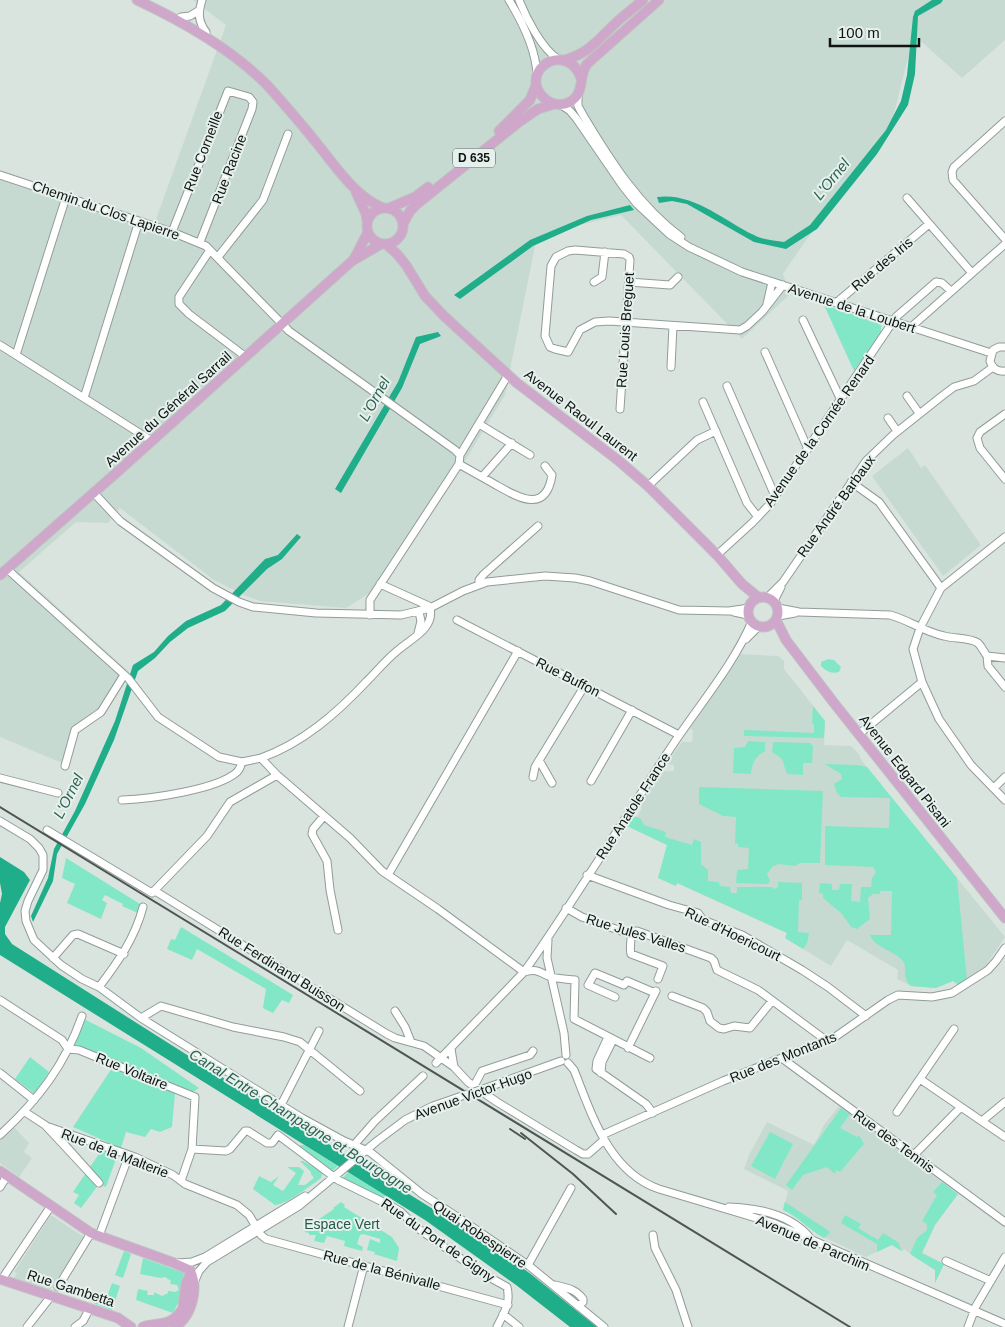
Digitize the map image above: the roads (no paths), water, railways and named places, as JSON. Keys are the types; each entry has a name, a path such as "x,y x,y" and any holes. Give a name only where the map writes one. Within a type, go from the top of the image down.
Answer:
{"main road":[{"path":"137,0 178,21 228,52"},
{"path":"149,0 206,32 217,41 265,84 286,106 354,188 369,201 398,214 403,224 400,236 394,242 383,244 372,240 368,232 363,205 354,188"},
{"path":"643,0 618,20 593,46 579,55 545,64 537,75 536,85 542,98 557,104 569,102 578,94 584,68 659,0"},
{"path":"562,60 575,67 581,78"},
{"name":"D 635","path":"386,208 402,203 426,189 504,126 530,100 536,85"},
{"name":"D 635","path":"403,224 410,211 416,205 519,122 545,106 557,104"},
{"path":"367,220 375,211 386,208"},
{"name":"Avenue du Général Sarrail","path":"352,261 368,232"},
{"name":"Avenue Raoul Laurent","path":"400,236 406,265"},
{"name":"Avenue du Général Sarrail","path":"3,572 94,493 352,261 383,244"},
{"name":"Avenue Raoul Laurent","path":"383,244 397,254 406,265 429,301 508,375 648,486 717,555 763,611"},
{"name":"Avenue Edgard Pisani","path":"763,611 1005,918"},
{"path":"4,1173 95,1234 174,1262 191,1272"},
{"path":"183,1325 191,1305 193,1285 191,1272"},
{"path":"183,1325 180,1319 186,1284 191,1272"},
{"name":"Rue Gambetta","path":"1,1279 123,1320 131,1327"},
{"path":"143,1327 160,1325 170,1321 178,1315 183,1306"}],"street":[{"path":"202,0 198,11 199,19 206,32"},
{"path":"509,0 529,40 537,66 537,75"},
{"path":"519,0 547,50 562,60"},
{"path":"181,17 190,16 198,11"},
{"name":"Rue Corneille","path":"172,232 228,91 249,97"},
{"name":"Avenue de la Loubert","path":"578,94 578,106 634,192 666,225 715,260"},
{"name":"Rue Racine","path":"200,242 252,109 253,102 249,97"},
{"name":"Avenue de la Loubert","path":"557,104 570,111 576,118 622,185 641,208 669,234 689,247 742,272 991,353"},
{"path":"1005,121 954,167 952,172 953,180 1005,239"},
{"path":"218,257 263,200 288,134"},
{"name":"Chemin du Clos Lapierre","path":"0,175 200,242 218,257 282,325 460,455"},
{"path":"16,355 66,197"},
{"path":"907,198 972,273"},
{"path":"84,398 138,221"},
{"name":"Rue des Iris","path":"836,303 929,224"},
{"path":"910,328 1005,244"},
{"path":"210,250 179,297 179,304 189,314 246,357"},
{"name":"Rue Louis Breguet","path":"620,409 629,257 624,254 605,252 568,251 556,257 551,266 545,336 550,347 568,352 576,336 585,326 601,321 625,322"},
{"path":"594,282 602,277 605,252"},
{"path":"629,282 670,285 678,277"},
{"path":"767,305 772,282"},
{"name":"Avenue de la Cornée Renard","path":"717,555 758,517 775,496 900,313 936,282 942,282 951,291"},
{"path":"625,322 740,330 758,316 783,285"},
{"path":"803,320 841,400"},
{"path":"671,367 673,326"},
{"path":"0,345 152,441"},
{"path":"1005,347 996,348 991,353 990,360 993,367 1000,371 1005,371"},
{"path":"765,352 808,449"},
{"name":"Rue André Barbaux","path":"763,611 866,461 897,432 954,387 974,381 993,367"},
{"path":"370,615 370,600 459,464 460,455 508,375"},
{"path":"726,386 775,496"},
{"path":"907,396 919,414"},
{"path":"703,402 747,503 758,517"},
{"path":"1005,414 980,432 977,438 980,448 1005,479"},
{"path":"888,418 897,432"},
{"path":"479,424 530,455"},
{"path":"648,486 696,440 716,431"},
{"path":"482,478 512,443"},
{"path":"459,464 517,497 532,500 538,498 550,488 552,475 545,466"},
{"path":"851,482 879,502 941,588"},
{"path":"94,493 120,521 224,595 253,607 370,615 401,615 431,608 479,584 516,578 545,576 575,578 679,610 875,614 904,618 920,628 938,635 966,639 977,643 987,656 988,666 1005,687"},
{"path":"479,584 484,574 538,526"},
{"path":"1005,537 941,588 920,628 913,649 922,682 939,719 957,747 1005,800"},
{"path":"3,572 126,676 134,684 153,712 164,722 220,757 242,762 261,758 287,747 318,726 398,650 417,636 430,620 431,608"},
{"path":"380,584 431,608"},
{"name":"Rue Anatole France","path":"436,1063 524,972 679,735 763,611"},
{"path":"417,636 421,621 419,612"},
{"name":"Rue Buffon","path":"457,620 679,735"},
{"path":"388,875 518,652"},
{"path":"987,656 1005,658"},
{"path":"65,766 75,730 101,712 126,676"},
{"path":"859,734 922,682"},
{"path":"533,777 534,767 585,686"},
{"path":"591,781 632,710"},
{"path":"261,758 277,775 388,875 524,972 536,970 551,977 590,981"},
{"path":"539,760 552,783"},
{"path":"122,800 154,797 199,788 238,772 242,762"},
{"path":"154,892 207,836 230,802 277,775"},
{"path":"994,788 1005,777"},
{"path":"0,778 58,793"},
{"path":"324,816 313,829 312,834 327,861 330,890 338,930"},
{"name":"Quai Robespierre","path":"0,821 30,840 39,848 43,855 43,870 28,901 25,916 27,926 34,940 68,971 99,987 141,1018 281,1105 354,1145 422,1194 528,1265 551,1284 573,1289 583,1299 583,1302 578,1306 604,1327"},
{"name":"Rue Ferdinand Buisson","path":"47,830 154,892 387,1034 424,1046 442,1058"},
{"name":"Rue d'Hoericourt","path":"588,875 669,905 698,913 703,920 742,935 809,974 866,1016"},
{"path":"99,987 124,954 135,932 143,907"},
{"name":"Rue Jules Valles","path":"566,908 582,917 624,932 637,931 710,958 717,970 758,990 827,1041"},
{"path":"631,932 631,954 663,966 658,979"},
{"path":"53,958 73,936 78,934 124,954"},
{"path":"548,938 546,952 564,1033 566,1055 570,1059 564,1062 574,1070 603,1138"},
{"name":"Rue des Montants","path":"442,1058 474,1086 498,1102 583,1154 590,1153 603,1138 653,1113 723,1081 827,1041 898,995 940,996 952,993 988,970 1004,951"},
{"path":"615,998 588,985 595,973 624,985 627,981 655,992 628,1048"},
{"path":"575,980 574,1019 650,1058"},
{"path":"672,996 703,1008 716,1026 724,1029 734,1026 750,1028 772,1001"},
{"path":"0,1001 0,1007"},
{"path":"0,1001 62,1040 68,1049"},
{"path":"141,1018 161,1006 233,1027 292,1039 300,1042 360,1091"},
{"path":"395,1011 405,1026 411,1042"},
{"path":"0,1134 25,1112 63,1060 82,1016"},
{"path":"897,1112 954,1030"},
{"path":"281,1105 319,1031"},
{"path":"611,1039 602,1062 601,1073 646,1104 653,1113"},
{"name":"Rue Voltaire","path":"68,1049 79,1050 195,1096 192,1149"},
{"path":"451,1049 454,1067"},
{"path":"474,1086 482,1071 530,1055 533,1050"},
{"name":"Rue des Tennis","path":"783,1058 1005,1222"},
{"name":"Avenue Victor Hugo","path":"193,1285 199,1271 207,1262 319,1188 405,1120 433,1106 564,1062"},
{"path":"0,1072 34,1100"},
{"path":"354,1145 423,1076"},
{"path":"920,1079 1005,1137"},
{"path":"982,1121 1005,1102"},
{"path":"914,1155 961,1107"},
{"name":"Rue de la Malterie","path":"25,1112 45,1125 99,1184 49,1126 129,1155 173,1174 195,1189 237,1205 249,1215 258,1227"},
{"name":"Rue du Port de Gigny","path":"192,1149 226,1151 230,1149 245,1131 248,1131 267,1144 272,1143 278,1135 333,1177 393,1206 402,1212 416,1227 480,1272 507,1287 508,1305"},
{"name":"Avenue de Parchim","path":"603,1138 621,1165 643,1182 659,1189 772,1223 1005,1324"},
{"path":"181,1180 192,1149"},
{"path":"58,1287 95,1234 129,1155"},
{"path":"0,1187 4,1173"},
{"path":"528,1265 571,1188"},
{"path":"1,1279 51,1206"},
{"name":"Avenue Victor Hugo","path":"174,1262 192,1262 205,1257 258,1227"},
{"name":"Rue de la Bénivalle","path":"258,1227 266,1239 508,1305"},
{"path":"653,1235 655,1248 676,1290 688,1327"},
{"name":"Avenue Victor Hugo","path":"191,1272 205,1257"},
{"path":"968,1327 974,1310 1005,1258"},
{"path":"946,1261 991,1281"},
{"path":"348,1327 364,1265"},
{"path":"27,1327 52,1295"},
{"path":"496,1327 508,1305"},
{"path":"75,1327 83,1321 90,1308"},
{"path":"503,1314 519,1327"}],"railway":[{"path":"0,807 850,1327"},
{"path":"510,1129 525,1139"},
{"path":"521,1133 573,1174 616,1214"}],"water label":[{"name":"L'Ornel","path":"831,179"},
{"name":"L'Ornel","path":"374,399"},
{"name":"L'Ornel","path":"68,796"},
{"name":"Canal Entre Champagne et Bourgogne","path":"301,1121"}],"park label":[{"name":"Espace Vert","path":"342,1224"}]}
